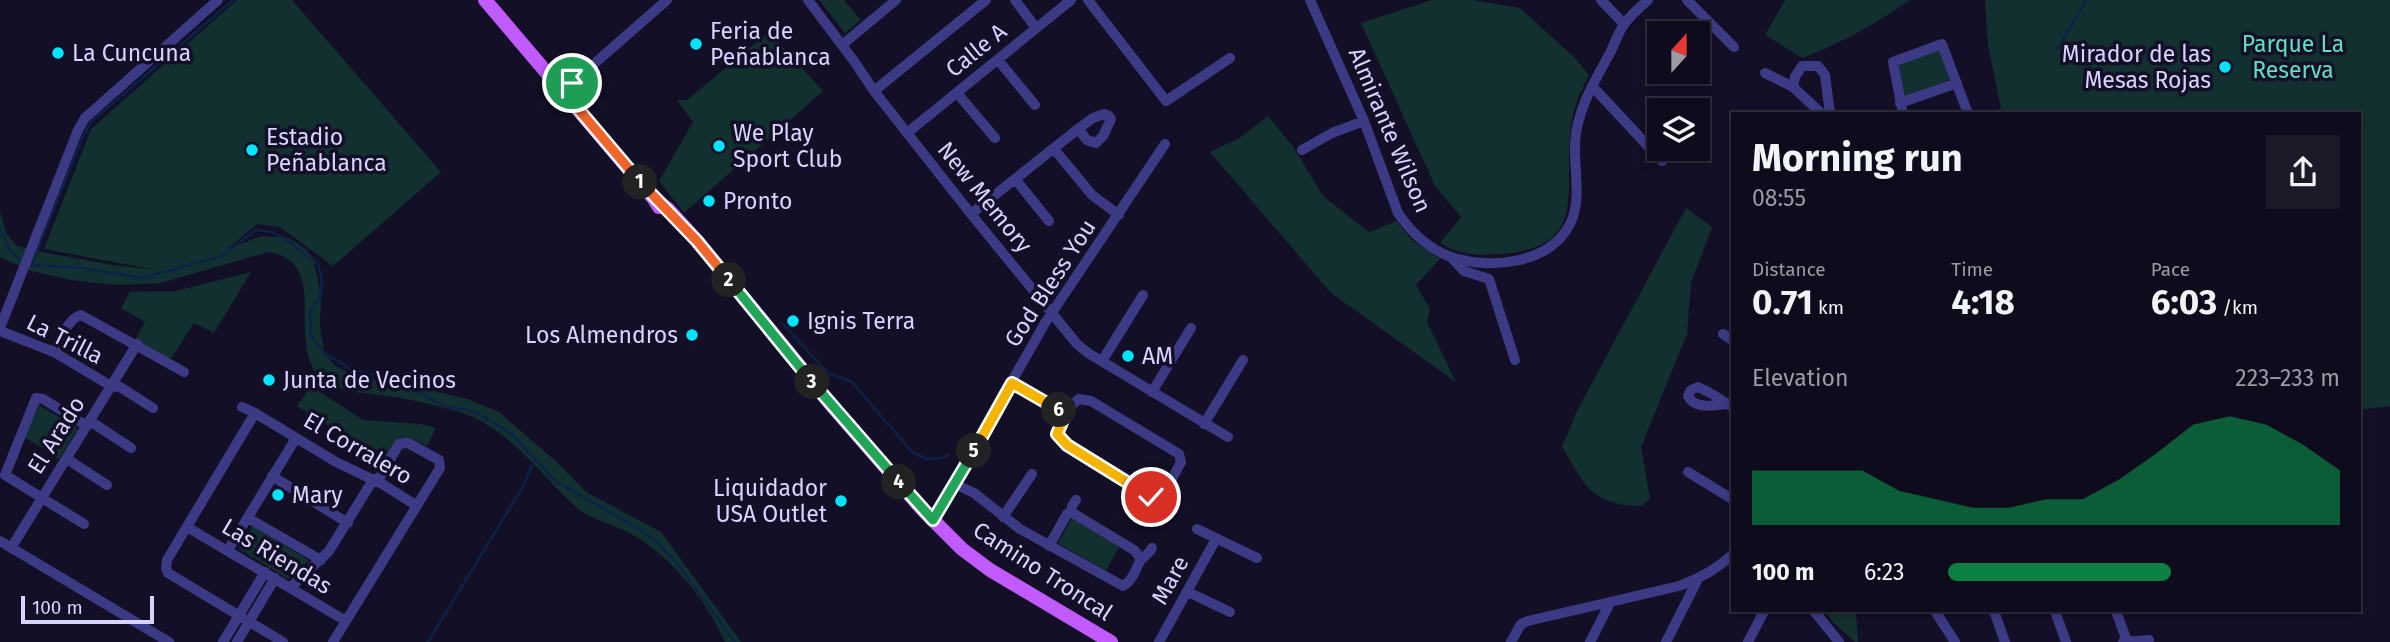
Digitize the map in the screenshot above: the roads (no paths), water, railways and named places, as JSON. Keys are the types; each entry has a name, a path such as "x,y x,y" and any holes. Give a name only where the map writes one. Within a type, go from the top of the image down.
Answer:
{"main road":[{"name":"Camino Troncal","path":"485,0 654,199 668,209 697,241 833,407 933,520 962,549 990,570 1111,642"}],"street":[{"path":"0,329 85,118 218,0"},
{"path":"563,91 667,0"},
{"name":"New Memory","path":"808,0 874,91 1077,344 1228,438"},
{"path":"842,45 896,0"},
{"path":"874,91 986,0"},
{"path":"1015,0 1036,28"},
{"name":"Calle A","path":"907,133 1071,0"},
{"path":"1088,0 1166,102 1230,58"},
{"name":"Almirante Wilson","path":"1310,0 1364,121 1385,184 1398,213 1416,236 1450,257 1485,262 1514,261 1543,252 1562,237 1576,208 1577,124 1592,86 1624,24 1648,0"},
{"path":"1601,0 1624,24"},
{"path":"1687,0 1734,47"},
{"path":"1957,83 1901,109 1893,62 1942,44 1957,83 1967,112"},
{"path":"998,60 1035,105"},
{"path":"1793,87 1795,77 1802,66 1818,66 1825,75 1830,112"},
{"path":"1765,73 1793,87 1820,112"},
{"path":"1592,86 1647,145"},
{"path":"957,93 995,138"},
{"path":"1302,150 1332,133 1364,121"},
{"path":"971,214 1078,129"},
{"name":"God Bless You","path":"933,520 1052,314 1165,144"},
{"path":"1054,149 1092,195 1119,215"},
{"path":"1015,179 1049,221"},
{"path":"1450,257 1464,271 1489,279 1515,360"},
{"path":"1102,361 1143,295"},
{"path":"54,352 71,320 76,315 81,315 184,372"},
{"path":"1152,392 1191,328"},
{"name":"La Trilla","path":"0,329 54,352 153,408"},
{"name":"El Arado","path":"12,548 137,344"},
{"path":"1204,424 1243,360"},
{"path":"1012,383 1066,413"},
{"path":"36,386 36,398 5,475 84,524"},
{"path":"36,398 43,399 131,448"},
{"path":"1079,399 1086,399 1179,454 1181,462 1164,494 1156,499 1151,497 1067,445 1057,434 1066,413 1079,399"},
{"name":"El Corralero","path":"242,407 417,506"},
{"path":"255,413 167,560 166,570 283,642"},
{"path":"228,550 296,438"},
{"path":"290,588 321,561 348,523 373,480 380,477 401,443 413,445 437,458 440,468 333,642"},
{"path":"67,458 107,485"},
{"path":"1689,472 1731,498"},
{"path":"1003,517 1032,474"},
{"path":"272,476 348,523"},
{"path":"955,484 974,493 1003,517 1049,546 1122,586 1129,583 1141,559 1150,553 1152,548"},
{"path":"1049,546 1076,500"},
{"path":"1071,512 1134,550 1141,559"},
{"path":"248,518 321,561"},
{"name":"Las Riendas","path":"187,527 346,621"},
{"path":"1197,529 1257,558"},
{"name":"Mare","path":"1159,642 1216,539"},
{"path":"0,541 169,642"},
{"path":"1511,642 1517,629 1528,621 1654,593 1698,579 1731,556"},
{"path":"223,642 244,618 270,575"},
{"path":"1666,642 1698,579"},
{"path":"1188,592 1230,612"},
{"path":"1590,642 1609,603"},
{"path":"1748,642 1763,612"},
{"path":"1815,612 1834,640"},
{"path":"1936,612 1955,642"},
{"path":"1994,612 2005,642"},
{"path":"2055,612 2066,642"},
{"path":"2116,612 2127,641"},
{"path":"237,642 244,618"},
{"path":"2120,642 2149,640"}],"waterway":[{"path":"31,266 84,134 92,121 233,0"},
{"path":"2057,50 2086,0"},
{"path":"0,228 9,249 22,263"},
{"path":"29,265 81,268 142,278 222,256 255,230 271,232 284,238 318,264 322,281 320,297 310,312 311,336 325,354 351,369 396,380 444,406 474,411 513,435 555,481 634,526 658,543 679,566 735,642"},
{"path":"783,324 828,373 852,382 912,452 927,459 949,455"},
{"path":"428,642 522,488 534,461"}],"place":[{"name":"Feria de Peñablanca","path":"696,44"},
{"name":"La Cuncuna","path":"58,53"},
{"name":"Mirador de las Mesas Rojas","path":"2225,67"},
{"name":"We Play Sport Club","path":"719,146"},
{"name":"Estadio Peñablanca","path":"252,150"},
{"name":"Pronto","path":"709,201"},
{"name":"Ignis Terra","path":"793,321"},
{"name":"Los Almendros","path":"692,335"},
{"name":"AM","path":"1128,356"},
{"name":"Junta de Vecinos","path":"269,380"},
{"name":"Mary","path":"278,495"},
{"name":"Liquidador USA Outlet","path":"841,501"}],"park label":[{"name":"Parque La Reserva","path":"2293,57"}]}
